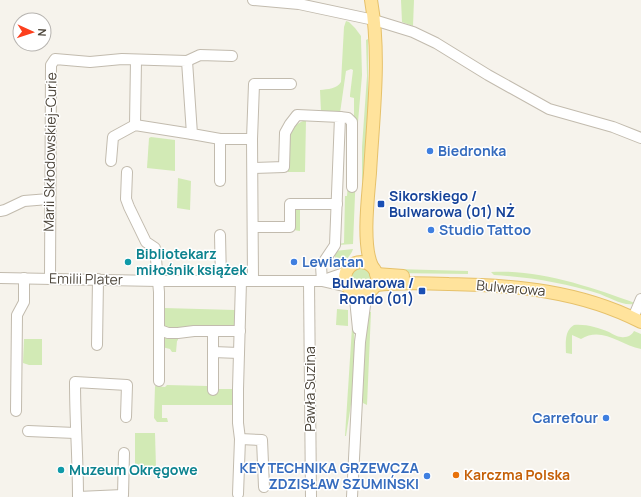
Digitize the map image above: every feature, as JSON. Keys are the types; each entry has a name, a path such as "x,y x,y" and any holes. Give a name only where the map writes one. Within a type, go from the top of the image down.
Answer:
{"main road":[{"path":"371,0 375,37 375,85 367,213 368,259 373,279"},
{"path":"367,213 359,255 346,280 350,289 360,294 373,279"},
{"path":"351,268 364,263 373,279"},
{"name":"Bulwarowa","path":"373,279 391,283 471,284 532,288 582,299 638,316"}],"street":[{"path":"253,0 299,4 374,20 413,32 436,43 488,75 549,109 613,127 641,138"},
{"name":"Marii Skłodowskiej-Curie","path":"50,279 49,199 51,65 55,60 90,62 122,59 187,61 200,55 232,56"},
{"path":"136,60 136,125"},
{"path":"187,61 192,134"},
{"path":"253,281 254,227 252,139 254,84 291,84"},
{"path":"253,168 284,167 284,133 297,115 348,118 352,122 352,187"},
{"path":"322,281 321,266 336,245 340,117"},
{"path":"111,161 113,137 136,125 220,138 252,139"},
{"path":"220,138 220,181"},
{"path":"127,172 130,183 126,199 146,242 155,248 160,330 159,381"},
{"path":"0,211 6,210 24,201 49,199"},
{"path":"254,227 290,227 290,204 338,204"},
{"path":"220,235 221,280"},
{"name":"Emilii Plater","path":"0,278 309,282 322,281 351,268"},
{"path":"16,411 17,315 24,302 24,278"},
{"path":"97,345 98,279"},
{"path":"352,497 360,342 366,298 373,279"},
{"path":"238,494 240,439 238,422 241,281"},
{"name":"Emilii Plater","path":"322,281 350,289"},
{"name":"Pawła Suzina","path":"309,282 311,497"},
{"path":"350,289 356,299 360,342"},
{"path":"638,316 641,299"},
{"path":"160,330 168,333 194,331 240,331"},
{"path":"213,331 213,390"},
{"path":"213,352 239,353"},
{"path":"124,453 123,495 78,497 78,455 75,433 75,382 127,385 126,417"},
{"path":"28,431 75,433"},
{"path":"240,439 262,440 264,487"}],"green space":[{"path":"401,0 414,0 413,26 402,22"},
{"path":"346,21 355,28 361,36 362,75 358,122 353,244 338,245 344,243 345,196 347,196 354,117 354,98 350,97 353,70 351,69 346,71 340,113 321,112 320,90 335,87 341,82 344,27"},
{"path":"368,39 368,121 362,189 362,147 367,76 366,40"},
{"path":"306,120 305,172 288,172 287,149 290,134 298,123"},
{"path":"149,138 175,140 175,171 147,168"},
{"path":"178,178 191,181 190,210 177,208"},
{"path":"300,210 300,231 293,230 293,211"},
{"path":"353,249 346,260 335,269 335,251"},
{"path":"359,263 368,264 375,270 374,288 364,294 356,293 345,281 346,274 350,268"},
{"path":"395,269 468,271 468,274 394,273"},
{"path":"491,272 527,273 546,276 582,285 635,303 623,303 587,290 561,284 521,277 494,275"},
{"path":"162,309 235,310 236,328 181,328 178,334 176,352 172,352 170,349 162,347"},
{"path":"337,309 348,310 348,326 336,325"},
{"path":"367,311 371,312 367,405 363,403 362,399"},
{"path":"353,312 355,348 352,398 345,436"},
{"path":"574,325 592,327 620,337 627,337 634,331 641,334 641,349 604,335 589,336 581,339 572,335 572,354 566,353 567,334"},
{"path":"24,339 42,339 42,365 29,365 23,363"},
{"path":"167,385 208,386 208,393 218,392 218,389 234,389 232,405 162,405 162,418 167,418 168,422 157,422 154,418 155,386 165,387"},
{"path":"135,433 155,433 156,468 135,468"}],"place":[{"name":"Biedronka","path":"430,151"},
{"name":"Sikorskiego / Bulwarowa (01) NŻ","path":"381,204"},
{"name":"Studio Tattoo","path":"431,230"},
{"name":"Bibliotekarz miłośnik książek","path":"128,262"},
{"name":"Lewiatan","path":"294,262"},
{"name":"Bulwarowa / Rondo (01)","path":"422,291"},
{"name":"Carrefour","path":"606,418"},
{"name":"Muzeum Okręgowe","path":"61,470"},
{"name":"Karczma Polska","path":"456,475"},
{"name":"KEY TECHNIKA GRZEWCZA ZDZISŁAW SZUMIŃSKI","path":"427,476"}]}
